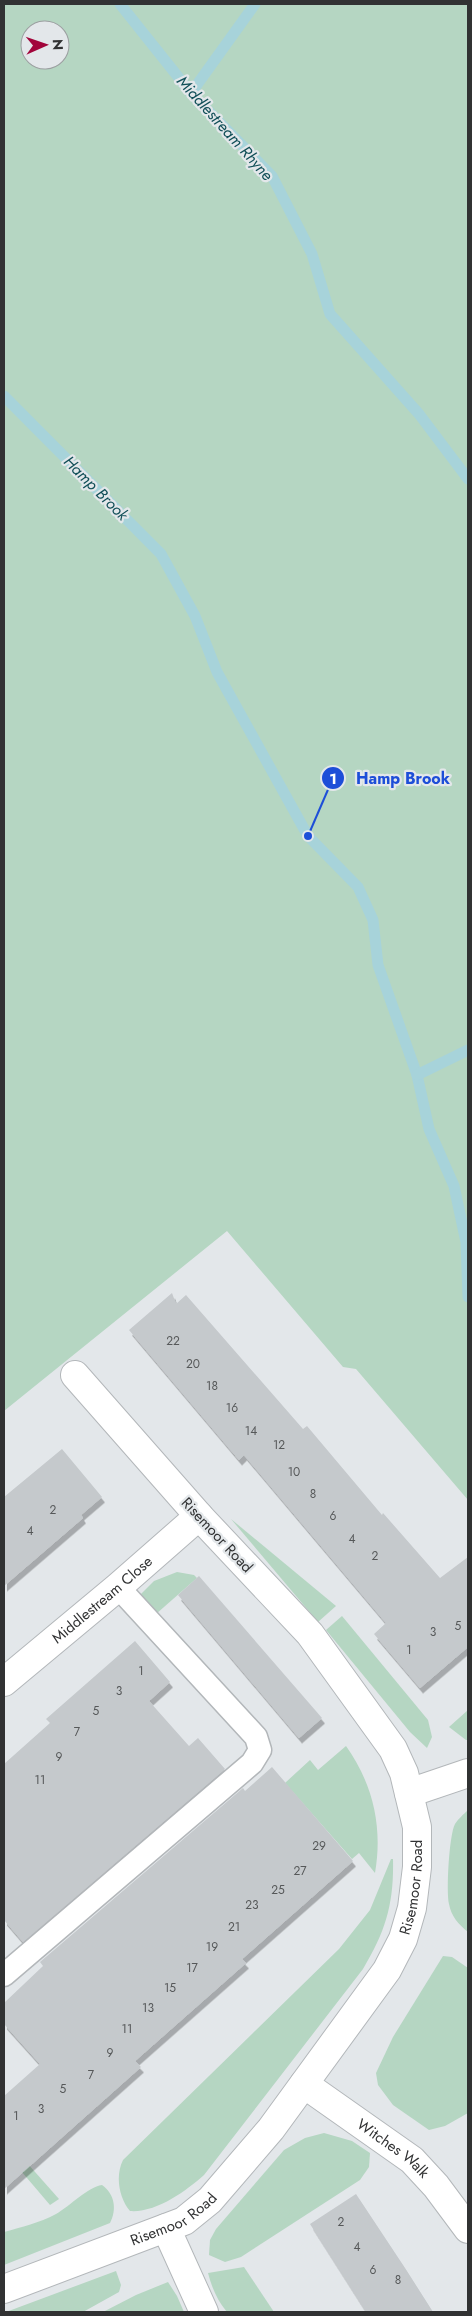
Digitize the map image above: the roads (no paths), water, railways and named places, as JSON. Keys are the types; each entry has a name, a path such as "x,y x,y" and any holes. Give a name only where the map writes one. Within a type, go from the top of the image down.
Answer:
{"street":[{"name":"Risemoor Road","path":"4,2289 166,2228 184,2220 210,2200 271,2129 387,1970 403,1939 412,1908 417,1867 417,1827 404,1773 393,1749 310,1634 199,1516 75,1375"},
{"name":"Middlestream Close","path":"4,1682 118,1587 199,1516"},
{"path":"409,1793 468,1773"},
{"name":"Witches Walk","path":"304,2084 412,2160 436,2186 468,2229"},
{"path":"166,2228 204,2312"}],"lane":[{"path":"4,1975 252,1763 260,1750 256,1737 118,1587"}],"waterway":[{"name":"Middlestream Rhyne","path":"120,4 191,93 272,176 312,254 330,314 419,414 468,479"},
{"path":"191,93 255,4"},
{"name":"Hamp Brook","path":"4,396 161,554 195,616 217,672 308,836 358,887 373,920 378,965 417,1075 429,1129 454,1186 466,1242 468,1297"},
{"path":"417,1075 468,1050"}],"place":[{"name":"Hamp Brook","path":"308,836"}]}
